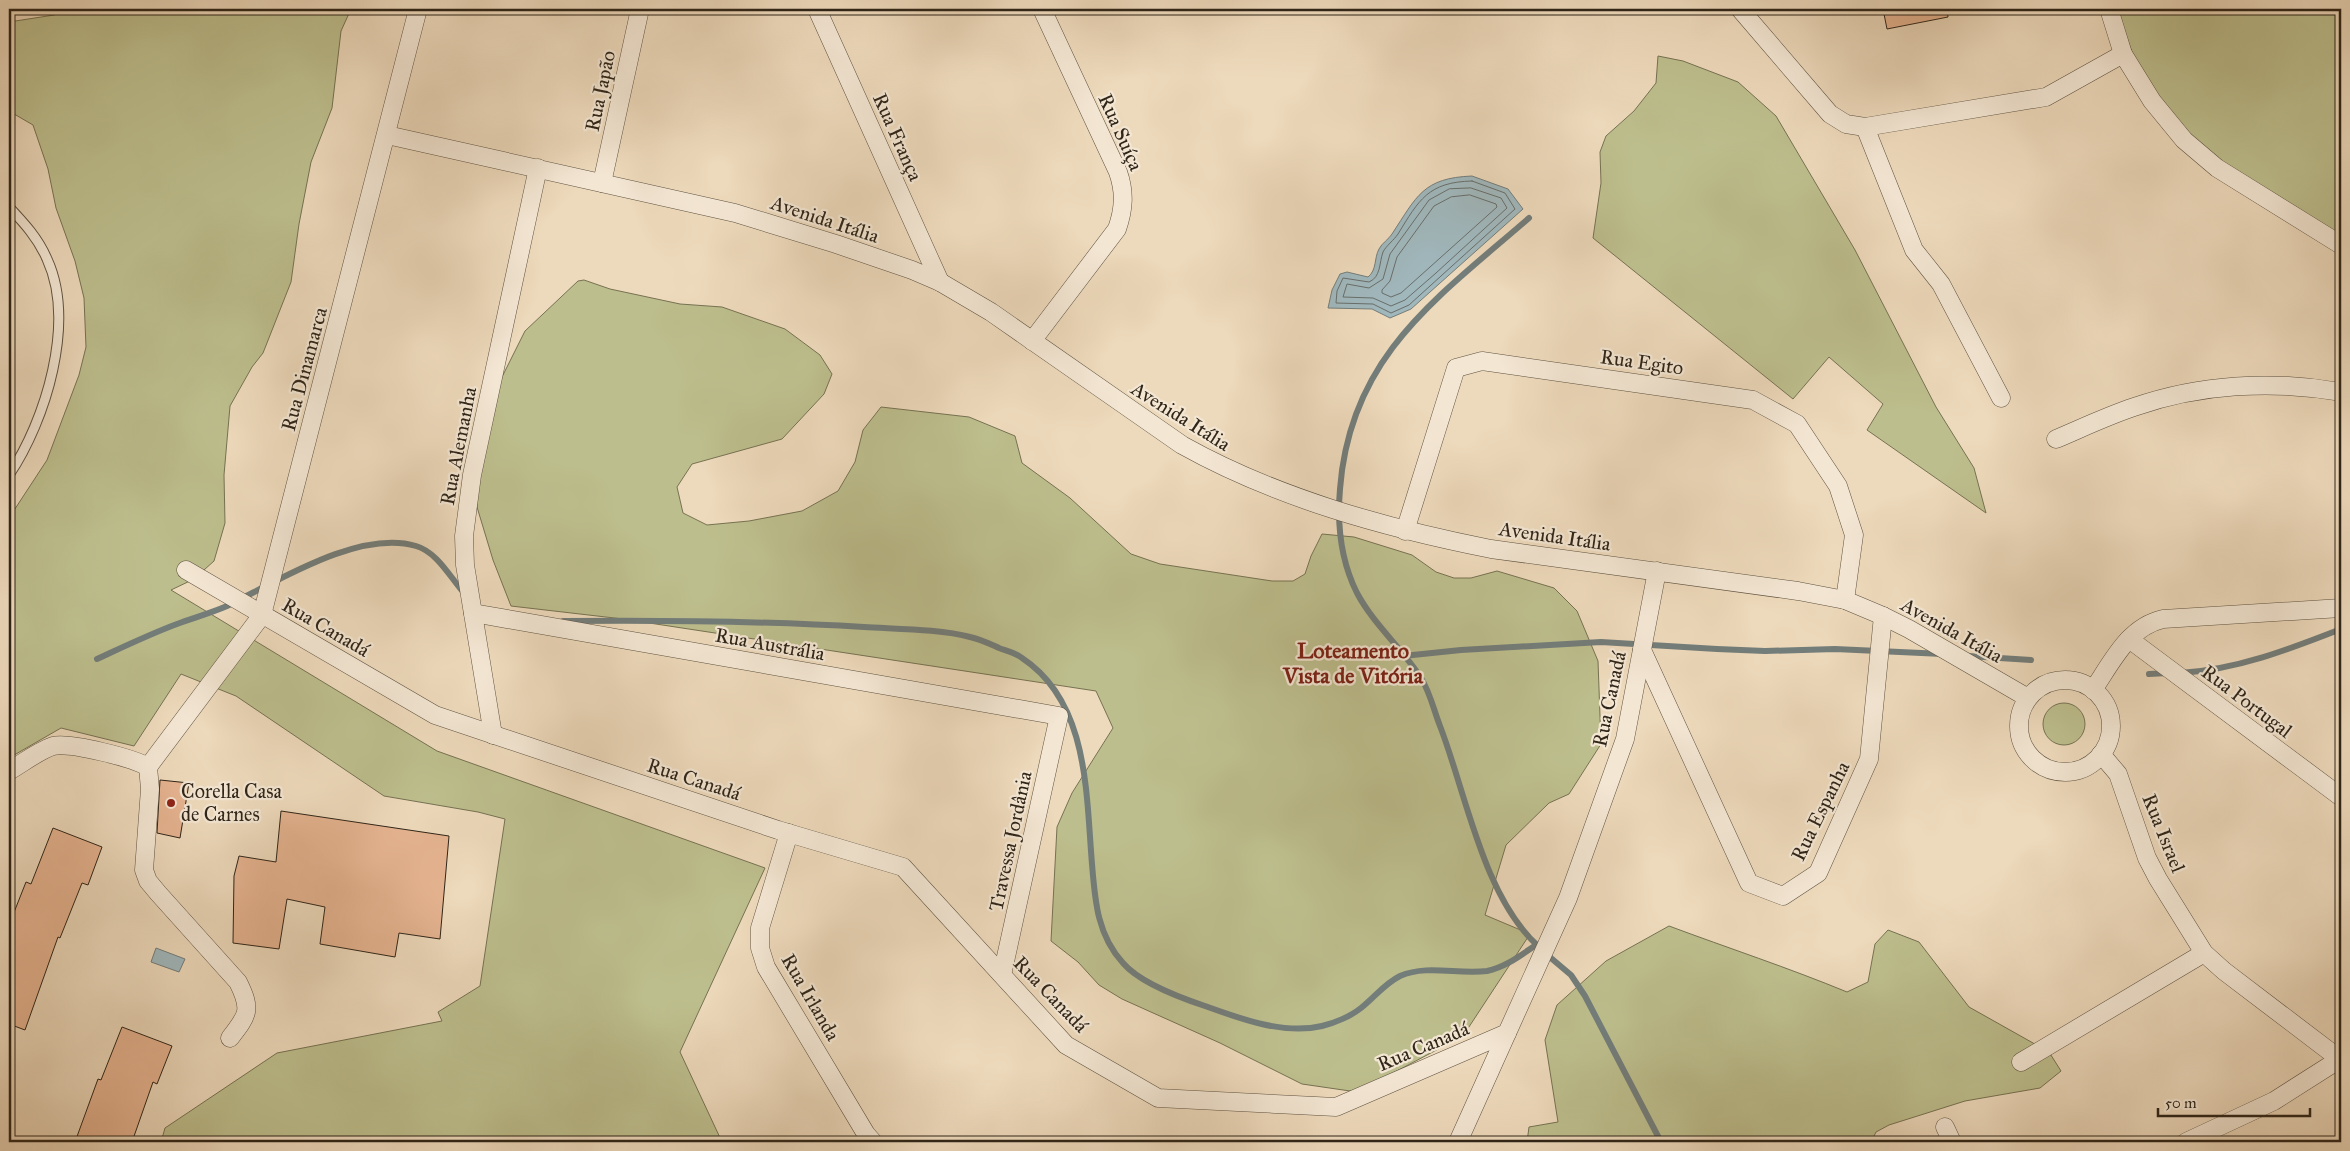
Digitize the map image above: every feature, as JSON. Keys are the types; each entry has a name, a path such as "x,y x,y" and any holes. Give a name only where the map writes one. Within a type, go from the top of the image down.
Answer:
{"street":[{"name":"Rua Dinamarca","path":"262,615 418,9"},
{"name":"Rua Japão","path":"602,183 640,9"},
{"name":"Rua França","path":"816,9 940,282"},
{"name":"Rua Suíça","path":"1032,341 1116,229 1123,207 1122,183 1118,172 1042,9"},
{"path":"1740,9 1830,114 1846,124 1865,127 2046,97 2123,54"},
{"path":"2109,9 2123,54 2152,101 2184,140 2217,168 2341,245"},
{"path":"1865,127 1914,250 1941,284 2002,398"},
{"name":"Avenida Itália","path":"387,135 735,213 796,231 912,270 940,282 991,312 1182,445 1210,461 1273,488 1405,531 1492,549 1798,591 1845,600 1883,616 2028,698"},
{"name":"Rua Alemanha","path":"494,735 465,564 467,506 538,168"},
{"name":"Rua Egito","path":"1405,531 1456,368 1482,361 1753,400 1797,424 1838,486 1854,535 1845,600"},
{"path":"2056,439 2134,407 2175,395 2214,388 2253,384 2341,392"},
{"name":"Rua Canadá","path":"186,570 435,715 788,833 903,866 1066,1045 1158,1098 1336,1107 1507,1033 1568,898 1622,748 1656,571"},
{"path":"2093,690 2128,639 2151,622 2163,619 2341,608"},
{"name":"Rua Austrália","path":"473,613 1059,716"},
{"path":"230,1038 246,1016 246,998 238,982 158,893 148,881 144,870 150,789 148,767 262,615"},
{"name":"Rua Espanha","path":"1642,650 1749,884 1783,896 1818,873 1869,758 1883,616"},
{"name":"Rua Portugal","path":"2128,639 2341,797"},
{"path":"2059,681 2071,681 2093,690 2108,709 2110,721 2110,733 2101,754 2087,766 2070,772 2058,772 2036,762 2022,743 2019,732 2019,720 2028,698 2047,684 2059,681"},
{"name":"Travessa Jordânia","path":"1002,975 1059,716"},
{"path":"9,771 42,751 60,745 129,759 148,767"},
{"name":"Rua Israel","path":"2101,754 2118,774 2147,858 2204,952 2224,971 2340,1060"},
{"name":"Rua Irlanda","path":"788,833 760,928 760,948 766,967 866,1134 874,1142"},
{"path":"2021,1062 2204,952"},
{"path":"1458,1142 1507,1033"},
{"path":"2193,1141 2274,1101 2340,1060"}],"lane":[{"path":"9,207 31,230 48,261 57,299 59,329 47,394 36,424 9,475"}],"green space":[{"path":"72,9 351,9 341,31 332,108 311,162 299,224 291,282 263,353 252,367 230,406 224,475 225,523 214,561 194,579 171,590 437,751 765,868 680,1052 722,1142 161,1142 165,1128 277,1053 442,1021 438,1012 480,986 505,819 478,812 384,796 236,696 181,674 134,746 61,728 9,758 9,518 47,460 79,375 86,347 84,298 75,261 56,208 48,169 33,125 9,111 9,22 54,15"},
{"path":"2117,9 2341,9 2341,234 2310,221 2222,165 2185,135 2136,64"},
{"path":"1658,56 1683,61 1738,82 1776,116 1855,250 1936,407 1974,468 1986,513 1867,430 1883,404 1829,357 1793,399 1593,238 1601,183 1600,152 1606,136 1634,111 1656,83"},
{"path":"584,280 610,289 680,304 722,307 785,329 820,355 832,374 824,394 782,439 692,464 677,487 683,513 707,525 749,521 802,511 838,491 855,462 863,430 881,407 969,417 1015,436 1022,463 1070,498 1131,554 1160,564 1272,581 1293,581 1305,574 1311,556 1322,534 1354,537 1412,555 1436,572 1454,578 1471,578 1497,571 1554,588 1577,611 1598,661 1601,744 1569,794 1549,803 1506,845 1485,915 1530,934 1463,1036 1357,1092 1302,1084 1220,1043 1122,999 1099,985 1078,962 1051,941 1057,827 1072,793 1113,728 1096,691 623,619 511,606 493,560 477,507 480,443 502,377 525,331 578,281"},
{"path":"2060,703 2068,703 2079,709 2085,724 2079,739 2068,745 2060,745 2049,739 2043,728 2043,720 2049,709"},
{"path":"1669,926 1847,992 1868,982 1875,944 1888,930 1919,942 1969,1007 2049,1052 2061,1071 2040,1088 1965,1101 1889,1125 1876,1132 1871,1142 1527,1142 1529,1127 1558,1122 1545,1040 1557,1005 1606,961"}],"water":[{"path":"1472,176 1508,189 1523,209 1411,309 1390,318 1372,309 1328,308 1332,290 1340,274 1347,272 1368,277 1371,274 1377,252 1391,236 1415,199 1432,185 1442,181"},
{"path":"156,948 185,959 179,972 151,962"}],"building":[{"path":"1883,9 1947,9 1948,17 1887,29"},
{"name":"Corella Casa de Carnes","path":"160,780 189,783 180,838 157,833"},
{"path":"281,811 449,836 440,939 399,933 395,957 320,944 325,907 287,899 279,949 233,943 234,876 239,856 276,862"},
{"path":"53,828 102,847 88,885 82,883 60,938 58,937 25,1030 9,1024 9,925 26,882 31,884"},
{"path":"122,1027 172,1046 157,1084 153,1082 132,1142 75,1142 98,1079 101,1080"}],"waterway":[{"path":"1529,218 1431,304 1404,334 1380,366 1361,402 1347,442 1340,489 1339,516 1341,542 1347,568 1357,593 1372,616 1424,683 1490,872 1503,900 1519,925 1538,946"},
{"path":"97,659 157,632 227,606 318,561 344,551 369,545 394,543 424,549 437,559 464,593"},
{"path":"563,621 751,622 946,632 981,640 1020,656 1044,677 1060,699 1072,724 1080,751 1085,780 1096,904 1103,929 1114,952 1130,970 1161,989 1233,1016 1278,1027 1308,1028 1322,1026 1343,1019 1357,1011 1389,983 1400,976 1432,970 1487,971 1507,964 1536,945"},
{"path":"2180,673 2222,668 2242,663 2282,651 2341,629"},
{"path":"1403,656 1461,650 1601,642 1765,651 1835,649 1943,654"},
{"path":"1968,656 2031,660"},
{"path":"2149,674 2168,673"},
{"path":"1545,953 1571,975 1585,996 1661,1142"},
{"path":"202,1142 240,1140 246,1142"}],"place":[{"name":"Corella Casa de Carnes","path":"171,803"}],"district":[{"name":"Loteamento Vista de Vitória","path":"1353,662"}]}
